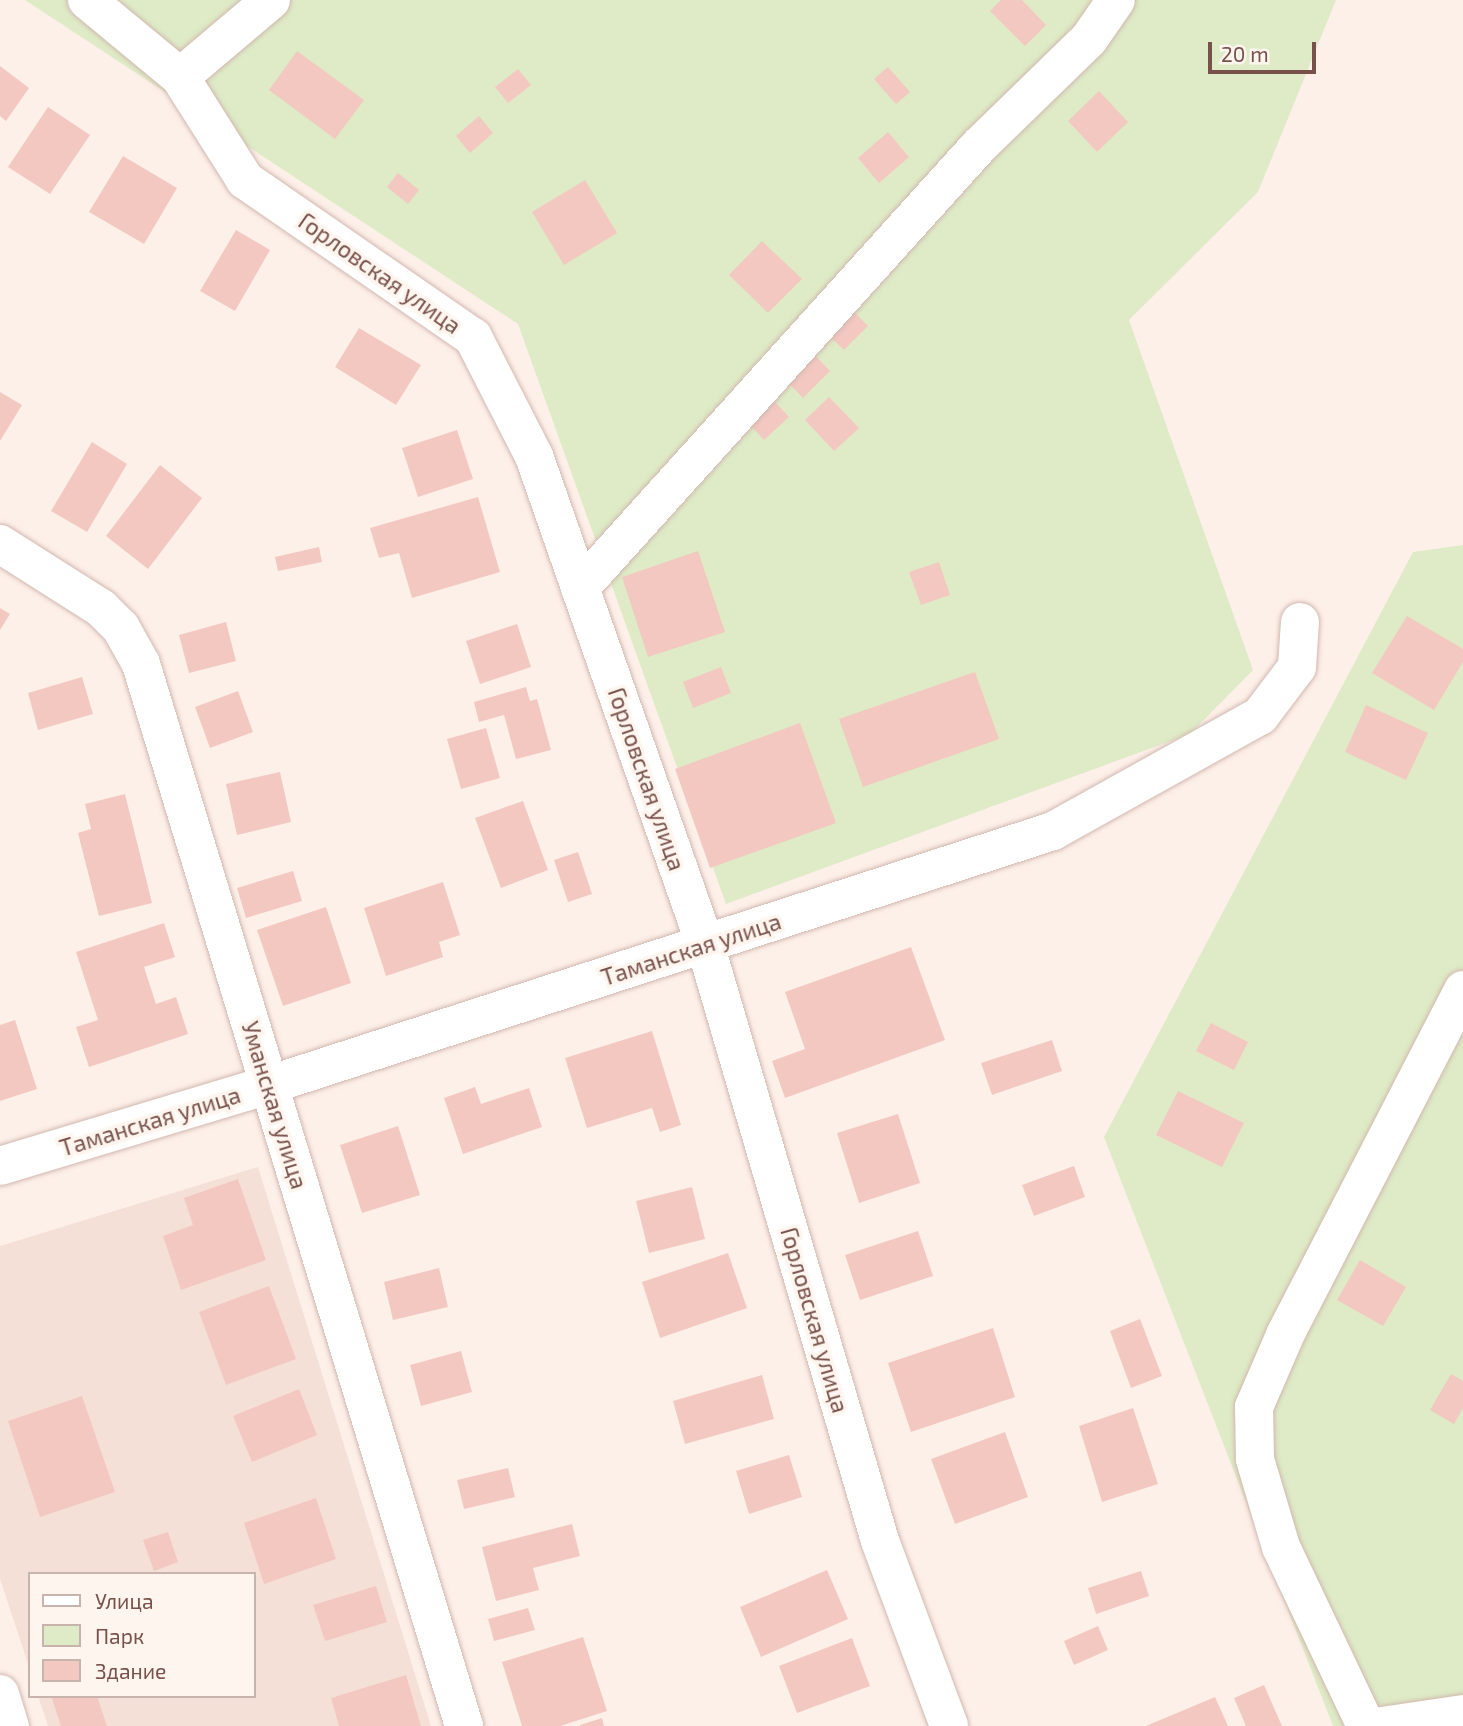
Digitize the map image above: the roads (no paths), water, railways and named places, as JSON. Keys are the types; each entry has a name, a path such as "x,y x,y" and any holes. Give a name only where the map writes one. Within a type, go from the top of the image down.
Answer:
{"street":[{"name":"Горловская улица","path":"87,0 180,77 245,180 473,337 534,456 705,944 880,1541 949,1726"},
{"path":"180,77 271,0"},
{"path":"580,588 979,146 1088,39 1116,0"},
{"name":"Уманская улица","path":"0,544 101,608 121,628 141,664 464,1726"},
{"name":"Таманская улица","path":"0,1166 270,1085 1053,831 1259,716 1297,667 1300,622"},
{"path":"1366,1726 1281,1547 1255,1459 1254,1407 1286,1333 1463,990"},
{"path":"0,1694 10,1726"},
{"path":"1382,1726 1463,1714"}]}
